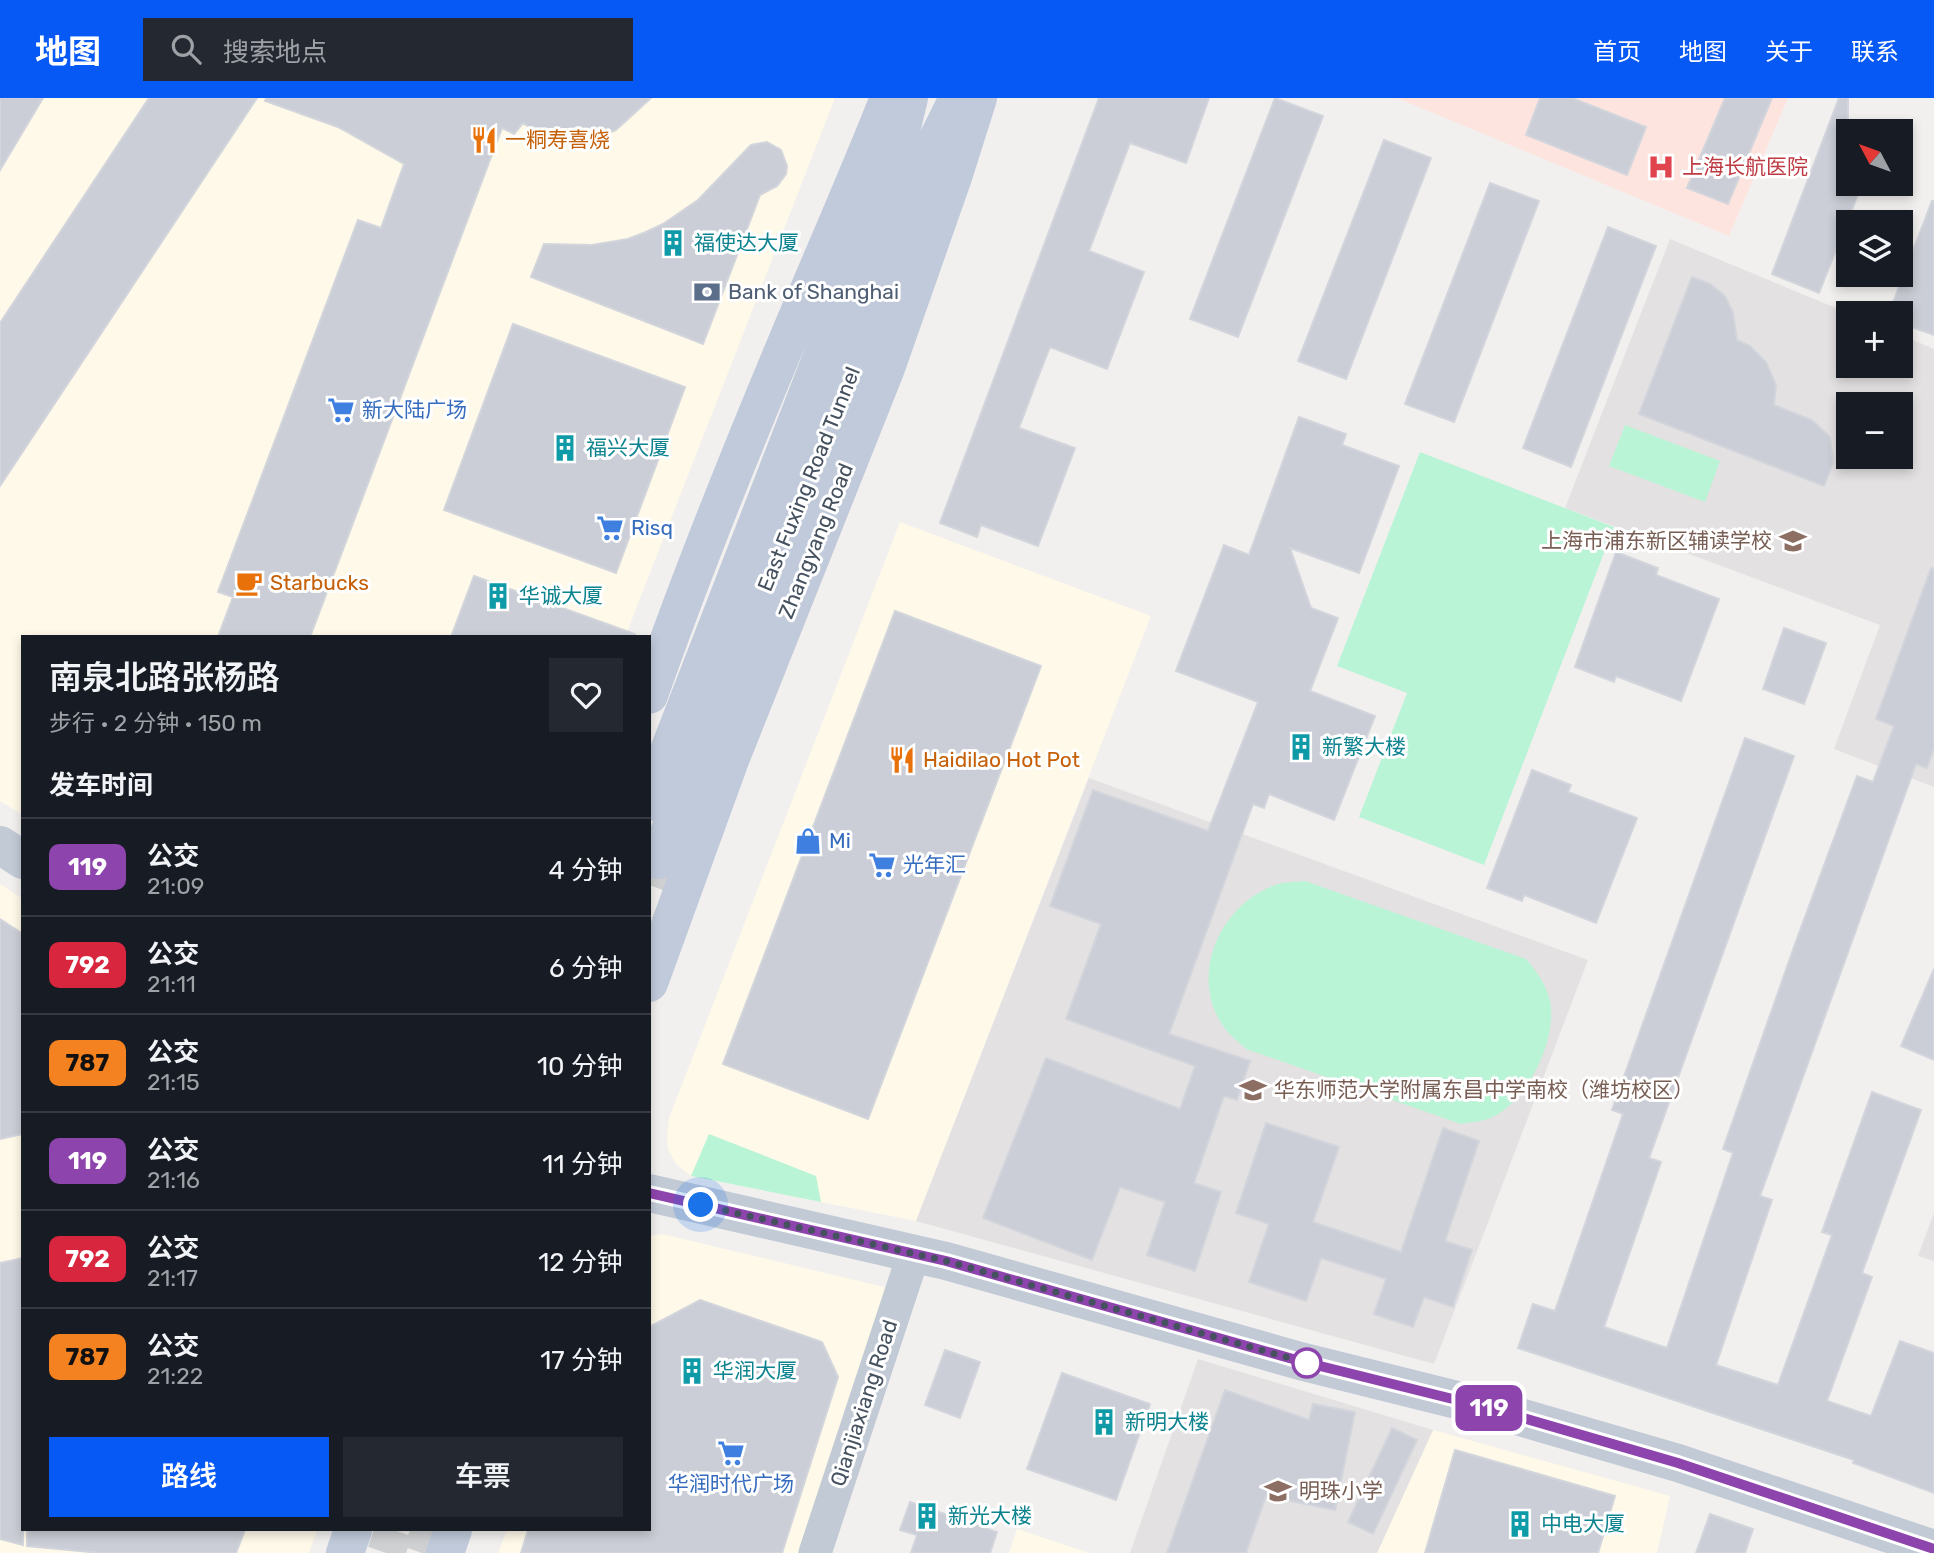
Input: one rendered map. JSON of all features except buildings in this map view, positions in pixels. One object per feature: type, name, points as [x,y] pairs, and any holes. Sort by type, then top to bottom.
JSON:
[{"type":"main road","points":[[651,689],[783,351],[889,98]]},
{"type":"main road","name":"East Fuxing Road Tunnel","points":[[651,797],[887,189],[909,98]]},
{"type":"main road","name":"East Fuxing Road Tunnel","points":[[658,860],[853,370],[922,171],[958,98]]},
{"type":"main road","name":"Zhangyang Road","points":[[651,977],[730,760],[886,368],[978,98]]},
{"type":"main road","points":[[345,1553],[353,1531]]},
{"type":"main road","points":[[445,1553],[453,1531]]},
{"type":"street","points":[[0,845],[21,859]]},
{"type":"street","points":[[651,1193],[914,1253],[1300,1361],[1489,1408],[1653,1455],[1934,1549]]},
{"type":"street","name":"Qianjiaxiang Road","points":[[815,1553],[914,1253]]},
{"type":"shaded area","points":[[0,98],[835,98],[626,635],[21,635],[21,814],[0,801]]},
{"type":"shaded area","name":"上海长航医院","points":[[1397,98],[1788,98],[1729,236]]},
{"type":"shaded area","name":"上海市浦东新区辅读学校","points":[[1670,239],[1836,308],[1836,378],[1913,378],[1913,340],[1934,349],[1934,787],[1834,749],[1880,625],[1565,508]]},
{"type":"shaded area","points":[[900,522],[1151,616],[916,1221],[691,1176],[676,1164],[668,1149],[667,1135],[669,1118]]},
{"type":"shaded area","name":"华东师范大学附属东昌中学南校（潍坊校区）","points":[[1089,778],[1588,960],[1434,1364],[916,1221]]},
{"type":"shaded area","points":[[0,884],[21,898],[21,1531],[317,1531],[309,1553],[0,1553]]},
{"type":"shaded area","points":[[1934,1213],[1934,1261],[1918,1256]]},
{"type":"shaded area","name":"华润时代广场","points":[[662,1234],[901,1291],[815,1553],[498,1553],[507,1531],[651,1531],[651,1236]]},
{"type":"shaded area","name":"明珠小学","points":[[1198,1359],[1433,1430],[1377,1553],[1130,1553]]},
{"type":"shaded area","points":[[1433,1430],[1670,1496],[1657,1553],[1377,1553]]},
{"type":"shaded area","points":[[1017,1529],[1089,1553],[1009,1553]]},
{"type":"green space","points":[[1625,425],[1720,461],[1705,502],[1609,466]]},
{"type":"green space","points":[[1420,452],[1614,527],[1484,865],[1359,817],[1407,693],[1337,666]]},
{"type":"green space","points":[[1305,881],[1526,959],[1546,989],[1550,1001],[1549,1034],[1544,1052],[1526,1086],[1502,1112],[1482,1121],[1461,1124],[1246,1049],[1228,1032],[1213,1006],[1209,984],[1210,963],[1216,942],[1226,923],[1240,906],[1258,893],[1278,884]]},
{"type":"green space","points":[[709,1134],[816,1176],[821,1202],[691,1176]]},
{"type":"tunnel","points":[[651,879],[658,860]]},
{"type":"tunnel","points":[[386,1553],[394,1531]]},
{"type":"tunnel","points":[[422,1553],[430,1531]]},
{"type":"bus line","name":"119","points":[[651,1193],[946,1261],[1300,1361],[1489,1408],[1678,1463],[1934,1549]]},
{"type":"place","name":"一粡寿喜烧","points":[[484,140]]},
{"type":"place","name":"上海长航医院","points":[[1661,167]]},
{"type":"place","name":"福使达大厦","points":[[673,243]]},
{"type":"place","name":"Bank of Shanghai","points":[[707,292]]},
{"type":"place","name":"新大陆广场","points":[[341,410]]},
{"type":"place","name":"福兴大厦","points":[[565,448]]},
{"type":"place","name":"Risq","points":[[610,528]]},
{"type":"place","name":"上海市浦东新区辅读学校","points":[[1793,541]]},
{"type":"place","name":"Starbucks","points":[[249,583]]},
{"type":"place","name":"华诚大厦","points":[[498,596]]},
{"type":"place","name":"新繁大楼","points":[[1301,747]]},
{"type":"place","name":"Haidilao Hot Pot","points":[[902,760]]},
{"type":"place","name":"Mi","points":[[808,841]]},
{"type":"place","name":"光年汇","points":[[882,865]]},
{"type":"place","name":"华东师范大学附属东昌中学南校（潍坊校区）","points":[[1253,1090]]},
{"type":"place","name":"华润大厦","points":[[692,1371]]},
{"type":"place","name":"新明大楼","points":[[1104,1422]]},
{"type":"place","name":"华润时代广场","points":[[731,1453]]},
{"type":"place","name":"明珠小学","points":[[1278,1491]]},
{"type":"place","name":"新光大楼","points":[[927,1516]]},
{"type":"place","name":"中电大厦","points":[[1520,1524]]},
{"type":"route","points":[[701,1205],[946,1261],[1307,1363]]}]
